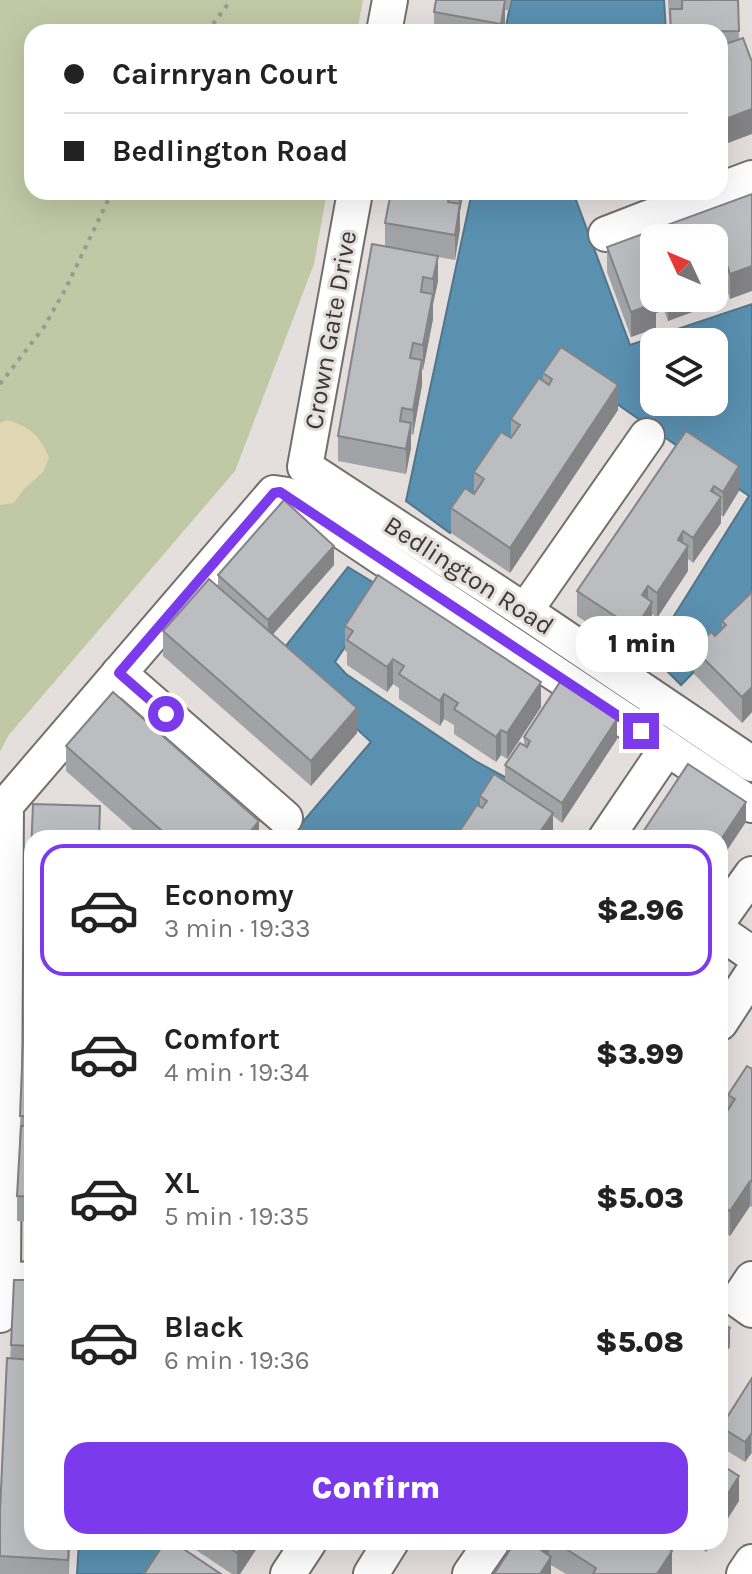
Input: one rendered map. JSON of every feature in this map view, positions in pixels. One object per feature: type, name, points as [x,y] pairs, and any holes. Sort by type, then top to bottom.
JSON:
[{"type":"street","points":[[386,24],[390,0]]},
{"type":"street","points":[[728,187],[752,178]]},
{"type":"street","name":"Crown Gate Drive","points":[[305,467],[354,200]]},
{"type":"street","points":[[606,234],[695,200]]},
{"type":"street","points":[[525,611],[647,436]]},
{"type":"street","name":"Bedlington Road","points":[[305,467],[752,764]]},
{"type":"street","name":"Bedlington Road","points":[[0,1315],[18,1280],[6,805],[274,493],[280,492],[752,805]]},
{"type":"street","points":[[119,673],[285,818]]},
{"type":"street","points":[[611,830],[667,748]]},
{"type":"street","points":[[728,908],[752,874]]},
{"type":"street","points":[[728,938],[752,954]]},
{"type":"street","points":[[728,1011],[752,974]]},
{"type":"street","points":[[288,1574],[304,1550]]},
{"type":"street","points":[[371,1574],[386,1550]]},
{"type":"street","points":[[470,1574],[486,1550]]},
{"type":"street","points":[[744,1574],[752,1562]]},
{"type":"path","points":[[213,24],[231,0]]},
{"type":"path","points":[[0,384],[44,327],[108,200]]},
{"type":"green space","points":[[0,0],[363,0],[358,24],[24,24],[24,200],[326,200],[314,264],[235,471],[8,736],[0,752]]},
{"type":"sand","points":[[7,420],[33,433],[49,458],[43,472],[14,503],[0,505],[0,423]]},
{"type":"water","points":[[511,0],[664,0],[666,24],[506,24]]},
{"type":"water","points":[[470,200],[576,200],[630,345],[640,342],[640,416],[728,416],[728,328],[681,328],[752,304],[752,613],[681,685],[650,654],[749,496],[561,365],[450,533],[406,501]]},
{"type":"water","points":[[348,567],[384,589],[335,662],[346,674],[477,762],[507,778],[473,830],[296,830],[371,742],[278,656]]},
{"type":"water","points":[[78,1550],[168,1550],[153,1574],[77,1574]]},
{"type":"building","points":[[436,0],[505,0],[501,24],[434,12]]},
{"type":"building","points":[[682,0],[738,0],[739,31],[728,31],[728,24],[671,24],[670,9],[682,9]]},
{"type":"building","points":[[743,38],[752,62],[752,109],[728,118],[728,43]]},
{"type":"building","points":[[752,194],[752,266],[730,274],[728,224],[670,224]]},
{"type":"building","points":[[389,200],[448,200],[460,204],[455,235],[385,223]]},
{"type":"building","points":[[640,235],[640,309],[631,312],[607,247]]},
{"type":"building","points":[[372,244],[438,256],[433,279],[423,277],[421,292],[433,294],[423,345],[413,343],[410,358],[422,360],[413,410],[402,408],[400,421],[411,423],[406,449],[338,436]]},
{"type":"building","points":[[561,347],[618,385],[510,548],[451,508],[465,488],[474,494],[484,479],[474,472],[501,432],[511,438],[520,425],[511,419],[539,378],[549,385],[552,379],[543,373]]},
{"type":"building","points":[[686,431],[739,466],[723,492],[714,486],[711,491],[721,497],[693,538],[683,531],[678,540],[688,546],[657,593],[648,586],[642,595],[652,602],[635,629],[577,591]]},
{"type":"building","points":[[284,500],[334,546],[268,620],[218,575]]},
{"type":"building","points":[[378,575],[541,682],[507,733],[501,730],[496,737],[454,709],[458,703],[444,694],[440,701],[399,674],[404,666],[393,659],[387,667],[347,640],[353,631],[345,626]]},
{"type":"building","points":[[209,579],[357,708],[311,761],[163,631]]},
{"type":"building","points":[[752,592],[752,687],[742,697],[694,649],[711,632],[715,636],[726,625],[722,621]]},
{"type":"building","points":[[560,682],[617,719],[562,803],[505,765],[520,743],[527,747],[530,741],[524,737]]},
{"type":"building","points":[[113,692],[259,821],[252,830],[161,830],[66,746]]},
{"type":"building","points":[[688,764],[746,802],[727,830],[644,830]]},
{"type":"building","points":[[494,774],[553,813],[541,830],[460,830],[477,805],[482,808],[487,801],[480,796]]},
{"type":"building","points":[[33,804],[100,806],[99,830],[32,830]]},
{"type":"building","points":[[24,1018],[24,1116],[20,1116]]},
{"type":"building","points":[[747,1066],[752,1069],[752,1182],[730,1211],[728,1110],[735,1099],[728,1095]]},
{"type":"building","points":[[21,1126],[24,1126],[24,1196],[17,1196]]},
{"type":"building","points":[[14,1280],[24,1280],[24,1346],[11,1345]]},
{"type":"building","points":[[7,1358],[24,1359],[24,1550],[69,1550],[68,1560],[0,1556]]},
{"type":"building","points":[[752,1378],[752,1433],[745,1442],[728,1431],[728,1416]]},
{"type":"building","points":[[728,1469],[739,1476],[728,1493]]},
{"type":"building","points":[[160,1550],[185,1550],[221,1574],[144,1574]]},
{"type":"building","points":[[510,1550],[541,1550],[551,1557],[540,1574],[494,1574]]},
{"type":"building","points":[[568,1550],[672,1551],[657,1574],[593,1574],[596,1568]]},
{"type":"route","points":[[166,714],[119,673],[274,493],[280,492],[641,731]]}]
